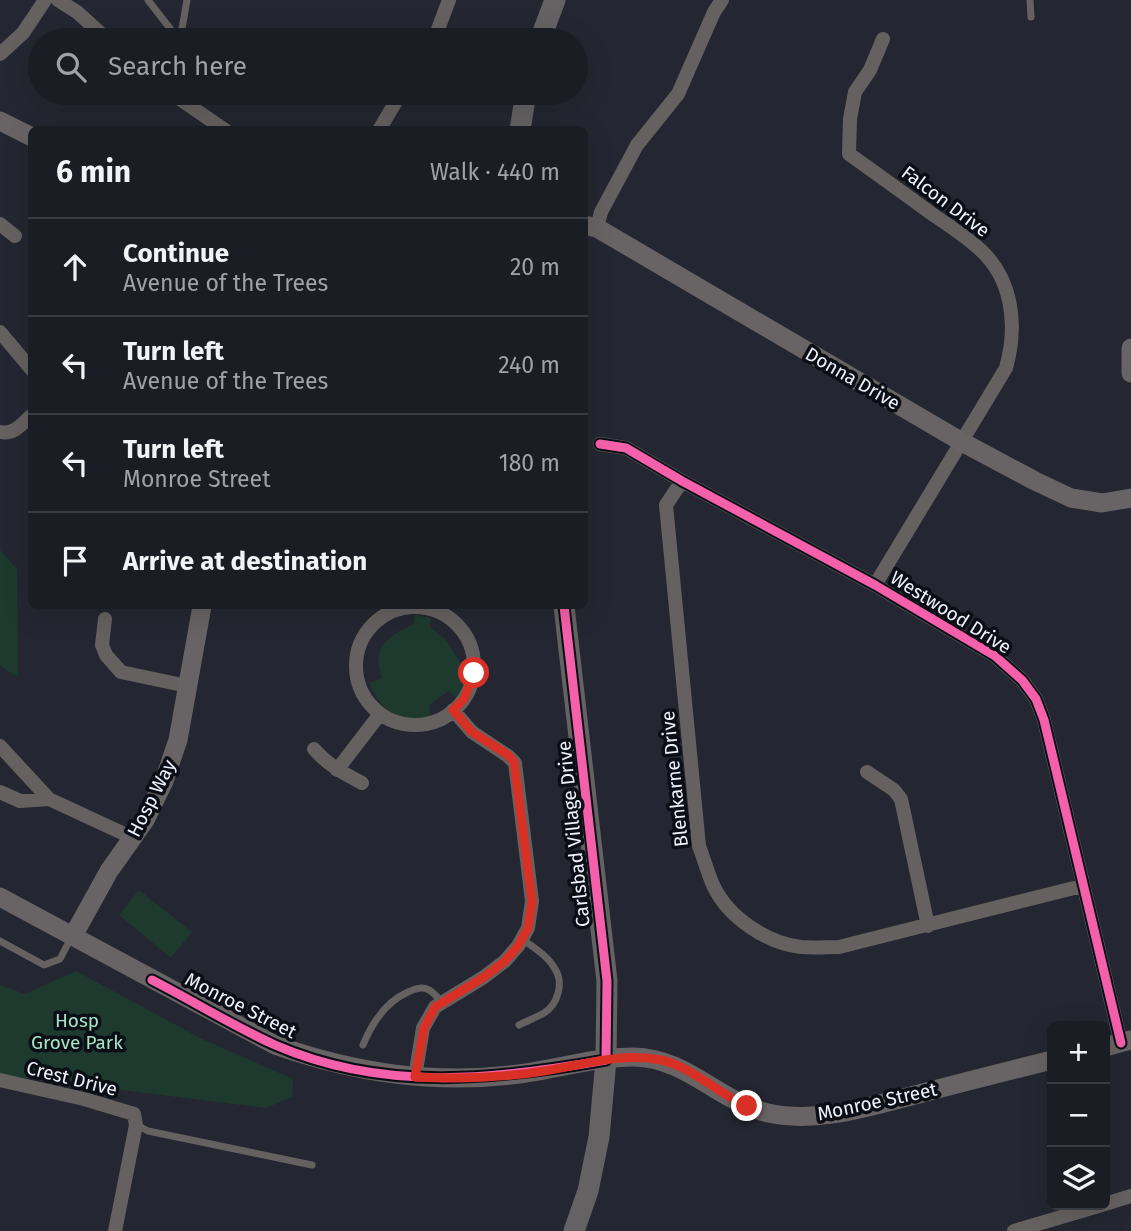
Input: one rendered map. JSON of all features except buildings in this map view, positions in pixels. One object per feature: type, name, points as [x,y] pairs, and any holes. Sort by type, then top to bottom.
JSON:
[{"type":"main road","points":[[544,28],[555,0]]},
{"type":"main road","points":[[521,126],[524,105]]},
{"type":"main road","points":[[0,121],[28,135]]},
{"type":"main road","name":"Donna Drive","points":[[591,227],[962,442],[1071,498],[1102,502],[1131,498]]},
{"type":"main road","points":[[1131,348],[1131,373]]},
{"type":"main road","name":"Hosp Way","points":[[73,936],[109,871],[145,820],[164,781],[178,740],[201,609]]},
{"type":"main road","name":"Carlsbad Village Drive","points":[[564,609],[607,981],[606,1060],[599,1137],[588,1191],[574,1231]]},
{"type":"main road","name":"Monroe Street","points":[[0,897],[275,1045],[321,1061],[382,1074],[454,1079],[491,1077],[632,1057],[670,1062],[729,1098],[747,1106],[793,1117],[842,1112],[1047,1061]]},
{"type":"street","points":[[0,54],[23,33],[46,0]]},
{"type":"street","points":[[58,0],[95,28]]},
{"type":"street","points":[[438,28],[449,0]]},
{"type":"street","points":[[591,227],[637,145],[678,94],[714,12],[722,0]]},
{"type":"street","name":"Falcon Drive","points":[[875,585],[1006,369],[1014,322],[1003,282],[978,247],[849,154],[850,119],[855,92],[870,70],[883,38]]},
{"type":"street","points":[[189,105],[219,126]]},
{"type":"street","points":[[381,126],[394,105]]},
{"type":"street","points":[[0,224],[15,236]]},
{"type":"street","points":[[0,332],[28,365]]},
{"type":"street","points":[[0,432],[5,434],[15,430],[28,419]]},
{"type":"street","name":"Westwood Drive","points":[[600,444],[626,448],[875,585],[995,656],[1022,680],[1036,699],[1044,720],[1119,1043]]},
{"type":"street","name":"Blenkarne Drive","points":[[682,481],[666,505],[699,846],[714,887],[736,916],[758,933],[799,947],[839,947],[1082,886]]},
{"type":"street","points":[[403,609],[382,617],[366,634],[357,654],[356,676],[364,696],[380,714],[402,724],[416,726],[442,719],[464,699],[470,687],[474,659],[466,636],[445,610]]},
{"type":"street","points":[[105,619],[102,645],[106,655],[121,672],[187,686]]},
{"type":"street","points":[[415,1077],[424,1028],[435,1007],[505,961],[528,928],[532,901],[514,762],[508,755],[472,732],[453,710]]},
{"type":"street","points":[[337,770],[380,714]]},
{"type":"street","points":[[0,746],[49,799],[133,838]]},
{"type":"street","points":[[314,749],[337,770],[362,783]]},
{"type":"street","points":[[867,772],[894,790],[901,799],[928,926]]},
{"type":"street","points":[[0,792],[20,801],[49,799]]},
{"type":"street","name":"Crest Drive","points":[[0,1080],[84,1099],[135,1119]]},
{"type":"street","points":[[115,1231],[135,1119]]},
{"type":"street","points":[[1110,1202],[1131,1196]]},
{"type":"street","points":[[1016,1231],[1084,1210]]},
{"type":"lane","points":[[148,0],[170,28]]},
{"type":"lane","points":[[182,28],[187,0]]},
{"type":"lane","points":[[1030,0],[1031,17]]},
{"type":"lane","points":[[196,110],[197,105]]},
{"type":"lane","points":[[0,941],[44,965],[60,959],[73,936]]},
{"type":"lane","points":[[519,1025],[546,1012],[557,1000],[559,990],[556,969],[522,939]]},
{"type":"lane","points":[[363,1045],[382,1011],[398,997],[419,988],[428,989],[441,1001]]},
{"type":"lane","points":[[135,1119],[148,1130],[312,1165]]},
{"type":"green space","points":[[0,550],[17,569],[18,677],[0,666]]},
{"type":"green space","points":[[415,615],[431,618],[430,627],[445,639],[460,662],[467,660],[468,665],[466,681],[457,699],[449,691],[429,705],[431,717],[410,718],[393,713],[380,701],[369,683],[382,678],[379,659],[384,644],[396,633],[414,624]]},
{"type":"green space","points":[[139,890],[192,932],[171,958],[119,915]]},
{"type":"green space","name":"Hosp Grove Park","points":[[76,971],[202,1039],[293,1079],[292,1097],[266,1108],[0,1075],[0,985],[25,994]]},
{"type":"cycle path","points":[[600,444],[626,448],[875,585],[995,656],[1022,680],[1036,699],[1044,720],[1121,1043]]},
{"type":"cycle path","points":[[152,980],[275,1045],[316,1060],[357,1070],[439,1078],[522,1073],[606,1060],[607,981],[564,609]]},
{"type":"route","points":[[474,673],[464,699],[453,710],[472,732],[508,755],[514,762],[532,901],[528,928],[505,961],[484,977],[441,1001],[430,1014],[420,1042],[415,1077],[491,1077],[606,1060],[648,1058],[679,1066],[729,1098],[747,1106]]}]
